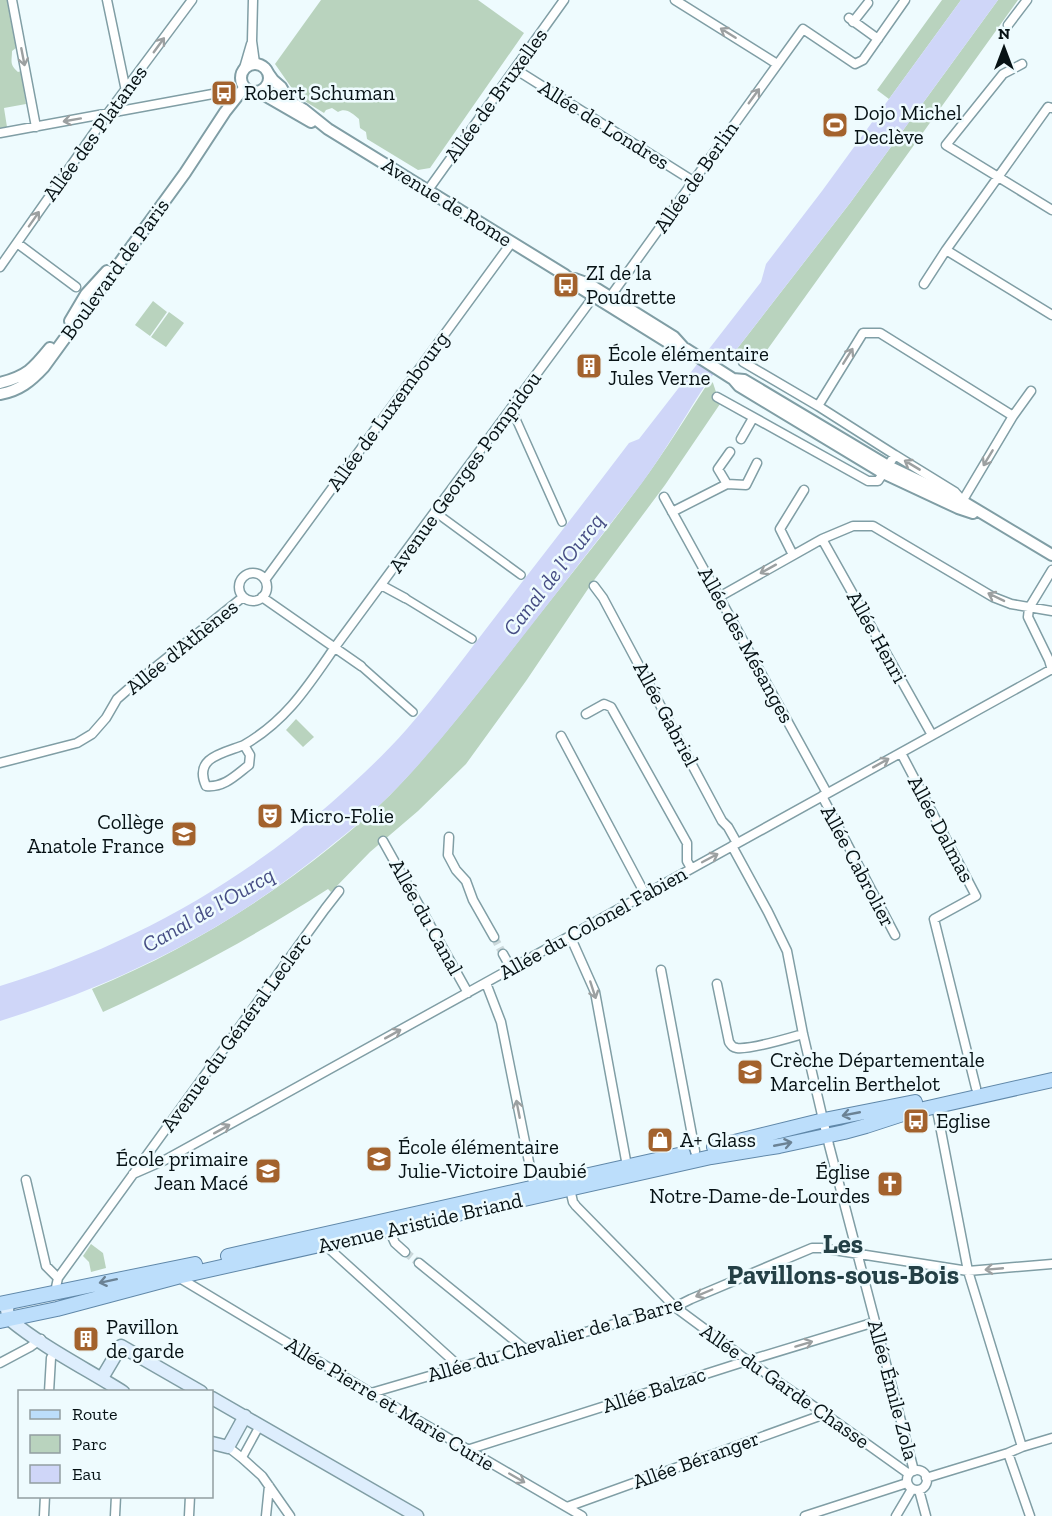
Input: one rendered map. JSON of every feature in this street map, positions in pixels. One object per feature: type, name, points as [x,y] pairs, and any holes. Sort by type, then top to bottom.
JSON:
[{"type":"main road","name":"Avenue Aristide Briand","points":[[8,1303],[57,1285],[196,1263],[780,1132],[824,1120],[1052,1071]]},
{"type":"main road","name":"Avenue Aristide Briand","points":[[9,1319],[198,1272],[728,1153],[779,1146],[867,1126],[936,1106],[1052,1080]]},
{"type":"main road","points":[[51,1310],[57,1285]]},
{"type":"main road","points":[[8,1303],[9,1319],[41,1339],[92,1366],[113,1361]]},
{"type":"main road","points":[[41,1339],[55,1351],[120,1390]]},
{"type":"main road","points":[[102,1378],[122,1346],[198,1390]]},
{"type":"main road","points":[[213,1399],[417,1516]]},
{"type":"main road","points":[[213,1443],[228,1448],[245,1416]]},
{"type":"street","points":[[12,0],[36,127]]},
{"type":"street","points":[[107,0],[126,90]]},
{"type":"street","name":"Allée des Platanes","points":[[0,267],[192,0]]},
{"type":"street","points":[[249,66],[253,0]]},
{"type":"street","name":"Allée de Bruxelles","points":[[428,190],[564,0]]},
{"type":"street","points":[[675,0],[777,64]]},
{"type":"street","points":[[868,3],[851,20],[878,39],[906,0]]},
{"type":"street","points":[[1008,25],[1027,0]]},
{"type":"street","name":"Allée de Berlin","points":[[610,297],[803,28],[855,64],[863,60],[878,39]]},
{"type":"street","points":[[1022,64],[1003,74],[946,145],[1052,210]]},
{"type":"street","points":[[249,66],[263,66],[268,73],[269,82],[259,92],[251,92],[244,88],[240,80],[242,71],[249,66]]},
{"type":"street","name":"Allée de Londres","points":[[515,69],[693,181]]},
{"type":"street","name":"Avenue de Rome","points":[[268,73],[281,87],[289,101],[328,129],[565,275],[579,287],[669,344],[688,351]]},
{"type":"street","name":"Boulevard de Paris","points":[[0,383],[27,373],[35,367],[64,329],[86,294],[108,269],[143,218],[244,88]]},
{"type":"street","name":"Avenue de Rome","points":[[259,92],[305,119],[328,129]]},
{"type":"street","points":[[0,133],[218,93]]},
{"type":"street","points":[[924,284],[1048,107],[1052,108]]},
{"type":"street","name":"Boulevard de Paris","points":[[0,394],[19,388],[44,368],[215,127]]},
{"type":"street","points":[[184,173],[182,171],[194,154]]},
{"type":"street","name":"Allée de Luxembourg","points":[[265,580],[512,242]]},
{"type":"street","points":[[17,243],[76,287]]},
{"type":"street","points":[[946,250],[1052,315]]},
{"type":"street","name":"Avenue de Rome","points":[[565,275],[589,284],[674,337],[688,351]]},
{"type":"street","points":[[579,287],[587,288],[605,300],[610,297]]},
{"type":"street","name":"Avenue Georges Pompidou","points":[[244,745],[250,755],[249,765],[222,785],[206,786],[202,778],[204,766],[210,759],[259,736],[280,720],[306,689],[594,296]]},
{"type":"street","points":[[818,406],[863,333],[880,333],[1013,416]]},
{"type":"street","points":[[688,351],[733,378],[744,380],[885,470],[993,519],[1052,555]]},
{"type":"street","points":[[743,362],[955,492],[960,504]]},
{"type":"street","points":[[960,504],[1013,416],[1031,391]]},
{"type":"street","points":[[717,397],[868,481],[878,481],[895,455]]},
{"type":"street","points":[[511,408],[562,522]]},
{"type":"street","points":[[741,439],[753,417]]},
{"type":"street","points":[[728,484],[718,469],[730,452]]},
{"type":"street","points":[[672,512],[728,484],[746,485],[758,463]]},
{"type":"street","points":[[793,555],[780,529],[804,490]]},
{"type":"street","name":"Allée des Mésanges","points":[[664,497],[824,795]]},
{"type":"street","points":[[435,512],[521,575]]},
{"type":"street","points":[[719,597],[822,539],[853,526],[873,526],[993,597],[1011,604],[1052,611]]},
{"type":"street","name":"Allée Henri","points":[[822,539],[932,735]]},
{"type":"street","points":[[1052,570],[1029,608],[1028,617],[1052,669]]},
{"type":"street","points":[[253,573],[262,576],[265,580],[267,589],[262,597],[255,600],[243,597],[239,584],[244,576],[253,573]]},
{"type":"street","points":[[381,585],[472,639]]},
{"type":"street","name":"Allée Gabriel","points":[[594,586],[608,607],[722,821],[728,827],[734,845],[787,951],[803,1034]]},
{"type":"street","name":"Allée d'Athènes","points":[[0,763],[77,743],[92,734],[117,699],[133,684],[243,597]]},
{"type":"street","points":[[262,597],[361,666],[413,712]]},
{"type":"street","name":"Allée du Colonel Fabien","points":[[133,1174],[165,1160],[1052,669]]},
{"type":"street","points":[[586,714],[604,704],[611,706],[687,843],[687,861],[691,868]]},
{"type":"street","points":[[561,736],[645,894]]},
{"type":"street","name":"Allée Dalmas","points":[[901,753],[975,896],[934,919],[976,1088]]},
{"type":"street","name":"Allée Cabrolier","points":[[824,795],[895,935]]},
{"type":"street","points":[[449,837],[448,855],[456,870],[466,881],[473,900],[494,938]]},
{"type":"street","name":"Allée du Canal","points":[[383,841],[468,993]]},
{"type":"street","name":"Avenue du Général Leclerc","points":[[57,1285],[133,1174],[339,891]]},
{"type":"street","points":[[570,936],[595,992],[627,1166]]},
{"type":"street","points":[[503,954],[511,968]]},
{"type":"street","points":[[661,970],[695,1151]]},
{"type":"street","points":[[486,983],[501,1022],[534,1187]]},
{"type":"street","points":[[717,984],[729,1042],[732,1046],[748,1048],[803,1034]]},
{"type":"street","name":"Allée Émile Zola","points":[[803,1034],[912,1481],[926,1516]]},
{"type":"street","points":[[936,1106],[968,1271],[1022,1447]]},
{"type":"street","points":[[26,1180],[46,1266],[57,1285]]},
{"type":"street","name":"Allée du Garde Chasse","points":[[570,1189],[576,1206],[675,1307],[825,1414],[912,1481],[923,1473],[926,1478]]},
{"type":"street","points":[[388,1230],[395,1243],[405,1252]]},
{"type":"street","points":[[324,1244],[460,1367]]},
{"type":"street","name":"Allée du Chevalier de la Barre","points":[[371,1393],[675,1307],[812,1248],[968,1271],[1052,1264]]},
{"type":"street","points":[[419,1263],[525,1349]]},
{"type":"street","points":[[198,1272],[199,1290]]},
{"type":"street","name":"Allée Pierre et Marie Curie","points":[[177,1277],[582,1516]]},
{"type":"street","name":"Allée Balzac","points":[[467,1450],[875,1323]]},
{"type":"street","points":[[0,1363],[41,1339]]},
{"type":"street","points":[[50,1390],[51,1358],[55,1351]]},
{"type":"street","name":"Allée Béranger","points":[[567,1507],[825,1414]]},
{"type":"street","points":[[242,1458],[260,1425]]},
{"type":"street","points":[[805,1516],[912,1481],[924,1486],[926,1478],[1052,1438]]},
{"type":"street","points":[[228,1448],[262,1476],[290,1516]]},
{"type":"street","points":[[1008,1453],[1030,1516]]},
{"type":"street","points":[[896,1516],[912,1481]]},
{"type":"street","points":[[267,1516],[269,1486]]},
{"type":"street","points":[[44,1516],[45,1498]]},
{"type":"street","points":[[115,1516],[116,1498]]},
{"type":"street","points":[[189,1516],[190,1498]]},
{"type":"green space","points":[[0,0],[7,0],[16,48],[12,51],[12,62],[18,72],[21,71],[26,104],[4,108],[7,127],[0,128]]},
{"type":"green space","points":[[321,0],[478,0],[524,33],[430,168],[418,170],[367,139],[366,132],[360,128],[359,119],[352,113],[344,110],[338,112],[332,108],[324,113],[298,97],[275,64]]},
{"type":"green space","points":[[942,0],[961,0],[889,99],[877,90]]},
{"type":"green space","points":[[998,0],[1018,0],[757,364],[725,360],[733,354],[850,203]]},
{"type":"green space","points":[[153,301],[167,312],[150,336],[135,325]]},
{"type":"green space","points":[[169,312],[184,323],[166,347],[151,337]]},
{"type":"green space","points":[[710,380],[720,404],[466,764],[418,811],[370,852],[331,892],[328,889],[217,955],[103,1012],[92,989],[156,960],[247,908],[332,846],[390,795],[463,712],[613,521],[658,460]]},
{"type":"green space","points":[[296,719],[314,737],[303,747],[286,730]]},
{"type":"green space","points":[[91,1244],[103,1253],[106,1268],[91,1272],[89,1262],[83,1256]]},
{"type":"water","name":"Canal de l'Ourcq","points":[[961,0],[998,0],[850,203],[733,354],[710,379],[638,489],[472,701],[404,781],[374,810],[327,849],[251,905],[212,929],[131,971],[45,1006],[0,1021],[0,986],[46,971],[134,934],[216,888],[294,834],[350,786],[397,740],[442,687],[629,443],[639,439],[761,282],[766,264]]},
{"type":"tunnel","points":[[494,937],[503,954]]},
{"type":"tunnel","points":[[405,1252],[419,1263]]},
{"type":"place","name":"Robert Schuman","points":[[224,93]]},
{"type":"place","name":"Dojo Michel Declève","points":[[835,125]]},
{"type":"place","name":"ZI de la Poudrette","points":[[566,285]]},
{"type":"place","name":"École élémentaire Jules Verne","points":[[589,366]]},
{"type":"place","name":"Micro-Folie","points":[[270,816]]},
{"type":"place","name":"Collège Anatole France","points":[[184,834]]},
{"type":"place","name":"Crèche Départementale Marcelin Berthelot","points":[[750,1072]]},
{"type":"place","name":"Eglise","points":[[916,1121]]},
{"type":"place","name":"A+ Glass","points":[[660,1140]]},
{"type":"place","name":"École élémentaire Julie-Victoire Daubié","points":[[379,1159]]},
{"type":"place","name":"École primaire Jean Macé","points":[[268,1171]]},
{"type":"place","name":"Église Notre-Dame-de-Lourdes","points":[[890,1184]]},
{"type":"place","name":"Pavillon de garde","points":[[86,1339]]},
{"type":"district","name":"Les Pavillons-sous-Bois","points":[[843,1260]]}]
